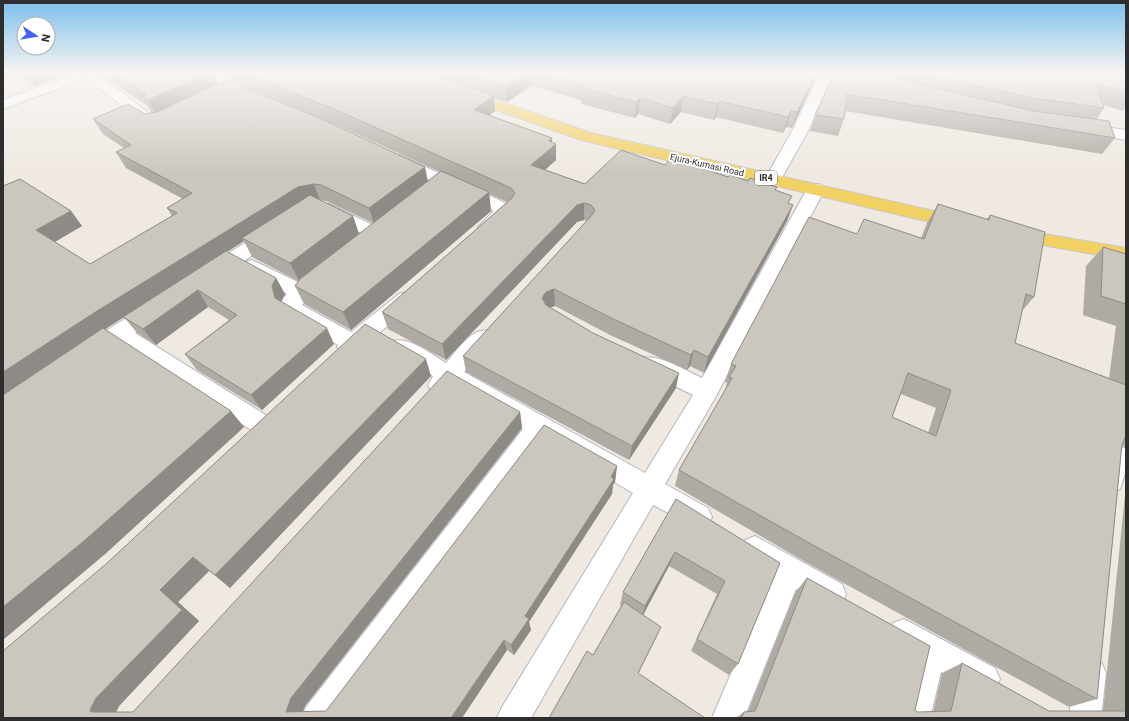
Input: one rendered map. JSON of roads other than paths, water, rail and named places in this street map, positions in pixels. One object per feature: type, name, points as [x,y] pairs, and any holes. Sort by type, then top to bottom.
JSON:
[{"type":"main road","name":"Ejura-Kumasi Road","points":[[500,107],[586,137],[977,227]]},
{"type":"main road","points":[[1000,232],[1126,254]]},
{"type":"street","points":[[132,107],[154,123],[167,119]]},
{"type":"street","points":[[772,179],[800,131],[811,107]]},
{"type":"street","points":[[1071,127],[1126,135]]},
{"type":"street","points":[[389,155],[506,210],[470,241]]},
{"type":"street","points":[[425,194],[444,180]]},
{"type":"street","points":[[513,718],[708,391],[816,189]]},
{"type":"street","points":[[311,208],[320,206],[375,233]]},
{"type":"street","points":[[196,283],[286,224]]},
{"type":"street","points":[[235,258],[300,292]]},
{"type":"street","points":[[337,262],[300,292],[292,301],[291,308],[449,375],[650,487],[850,604]]},
{"type":"street","points":[[330,364],[423,283]]},
{"type":"street","points":[[74,363],[118,332],[170,300]]},
{"type":"street","points":[[422,404],[501,318]]},
{"type":"street","points":[[118,332],[272,418],[247,442]]},
{"type":"street","points":[[629,355],[708,391]]},
{"type":"street","points":[[316,718],[540,426]]},
{"type":"street","points":[[1108,508],[1113,461],[1115,458],[1126,459]]},
{"type":"street","points":[[728,718],[790,570]]},
{"type":"street","points":[[884,623],[1007,691]]},
{"type":"street","points":[[1085,718],[1092,648]]},
{"type":"street","points":[[914,718],[931,649]]}]
